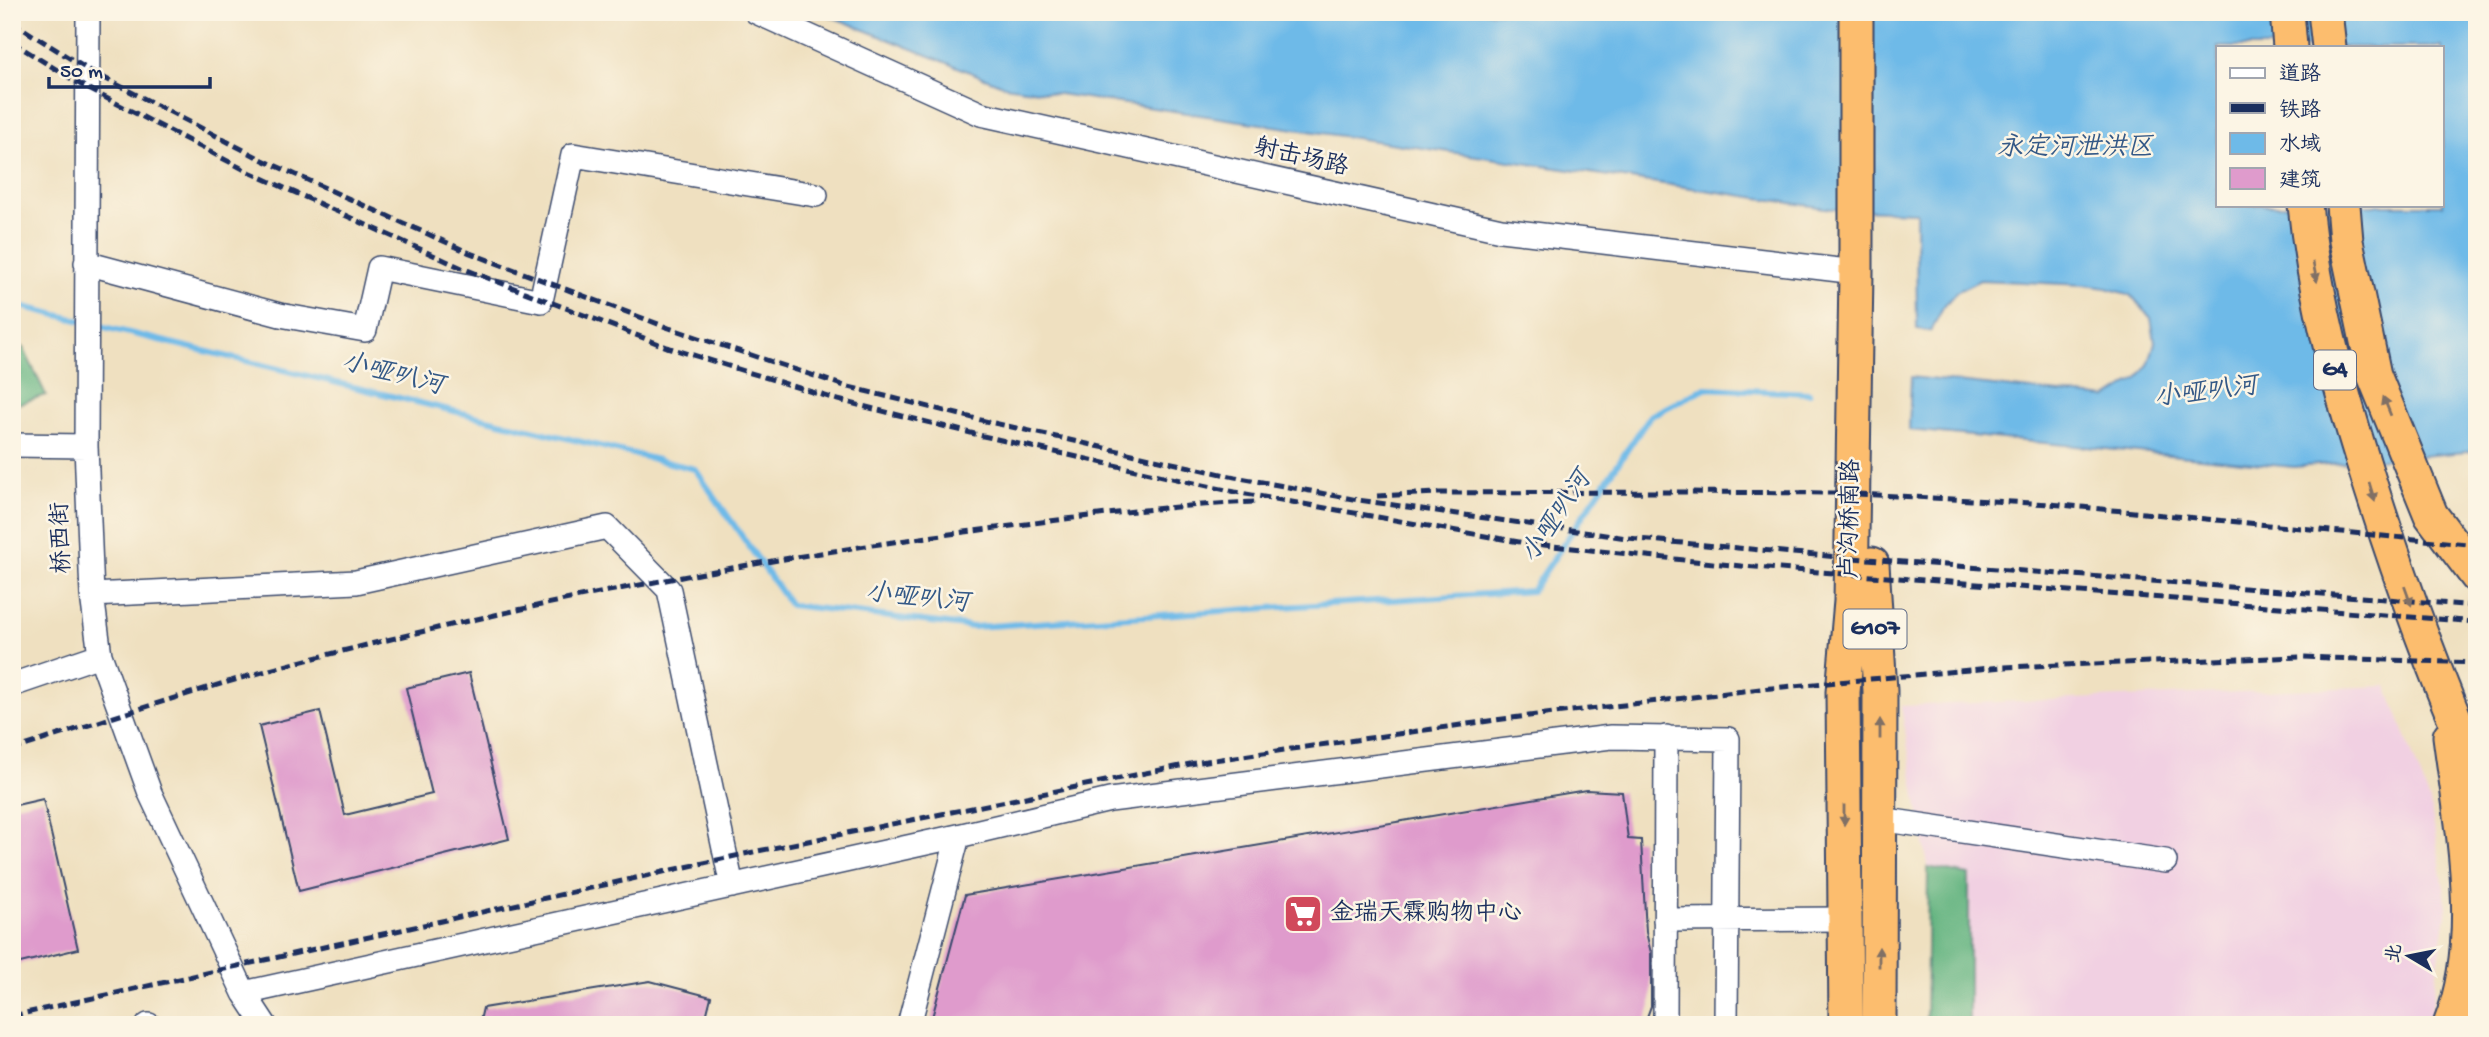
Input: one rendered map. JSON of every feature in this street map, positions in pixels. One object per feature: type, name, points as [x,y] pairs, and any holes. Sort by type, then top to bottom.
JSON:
[{"type":"highway","name":"卢沟桥南路","points":[[1856,12],[1873,600],[1880,691],[1879,1025]]},
{"type":"highway","name":"卢沟桥南路","points":[[1846,1025],[1843,692],[1851,601],[1856,272],[1862,232],[1869,12]]},
{"type":"highway","points":[[2287,12],[2290,46]]},
{"type":"highway","points":[[2325,12],[2329,46]]},
{"type":"highway","name":"G4","points":[[2305,206],[2309,247],[2337,380],[2384,531],[2445,699],[2477,772]]},
{"type":"highway","name":"G4","points":[[2343,206],[2346,242],[2374,374],[2431,514],[2477,576]]},
{"type":"highway","points":[[2445,699],[2467,871],[2467,934],[2460,998],[2450,1025]]},
{"type":"street","name":"桥西街","points":[[88,12],[86,446],[92,595],[100,655],[150,793],[244,993],[265,1025]]},
{"type":"street","name":"射击场路","points":[[756,12],[981,114],[1501,230],[1856,272]]},
{"type":"street","points":[[86,263],[280,315],[365,330],[379,268],[541,301],[573,155],[816,195]]},
{"type":"street","points":[[12,445],[86,446]]},
{"type":"street","points":[[92,595],[356,582],[607,527],[669,590],[732,886]]},
{"type":"street","points":[[12,685],[100,655]]},
{"type":"street","points":[[244,993],[1110,800],[1611,737],[1728,738],[1726,1025]]},
{"type":"street","points":[[1665,737],[1665,1025]]},
{"type":"street","points":[[1880,819],[2165,862]]},
{"type":"street","points":[[909,1025],[958,836]]},
{"type":"street","points":[[1665,920],[1845,919]]},
{"type":"shaded area","points":[[2387,686],[2430,802],[2447,907],[2427,1025],[1969,1025],[1969,875],[1928,867],[1901,706]]},
{"type":"green space","points":[[12,343],[23,347],[46,395],[12,406]]},
{"type":"green space","points":[[1928,867],[1969,875],[1969,1025],[1926,1025]]},
{"type":"water","name":"永定河泄洪区","points":[[820,12],[2477,12],[2477,451],[2294,467],[1909,430],[1911,377],[2107,398],[2138,378],[2149,363],[2155,342],[2151,318],[2131,295],[2106,288],[1980,280],[1956,292],[1943,307],[1931,331],[1917,329],[1916,212],[1832,209],[1005,86]]},
{"type":"building","points":[[469,673],[509,839],[299,891],[259,726],[320,711],[345,815],[432,794],[406,688]]},
{"type":"building","name":"金瑞天霖购物中心","points":[[1586,790],[1622,792],[1628,839],[1641,840],[1646,932],[1651,953],[1651,1006],[1644,1025],[930,1025],[965,895]]},
{"type":"building","points":[[43,799],[78,949],[12,965],[12,806]]},
{"type":"building","points":[[650,981],[711,997],[704,1025],[479,1025],[483,1008]]},
{"type":"waterway","name":"小哑叭河","points":[[12,304],[82,321]]},
{"type":"waterway","name":"小哑叭河","points":[[92,324],[695,469],[790,605],[973,627],[1532,591],[1650,416],[1705,388],[1809,393]]},
{"type":"railway","points":[[12,22],[87,69],[263,160],[470,253],[669,328],[845,386],[985,421],[1235,477],[1358,500],[1627,538],[2477,606]]},
{"type":"railway","points":[[12,42],[83,86],[247,171],[462,268],[667,347],[838,400],[983,436],[1235,492],[1525,543],[1741,566],[2477,622]]},
{"type":"railway","points":[[1377,496],[1437,493],[1837,493],[2050,504],[2477,545]]},
{"type":"railway","points":[[12,750],[273,669],[390,639],[629,587],[789,558],[950,534],[1140,510],[1255,502]]},
{"type":"railway","points":[[12,1016],[758,851],[1200,762],[1503,719],[1761,689],[2002,667],[2301,657],[2477,663]]},
{"type":"place","name":"金瑞天霖购物中心","points":[[1303,914]]}]
